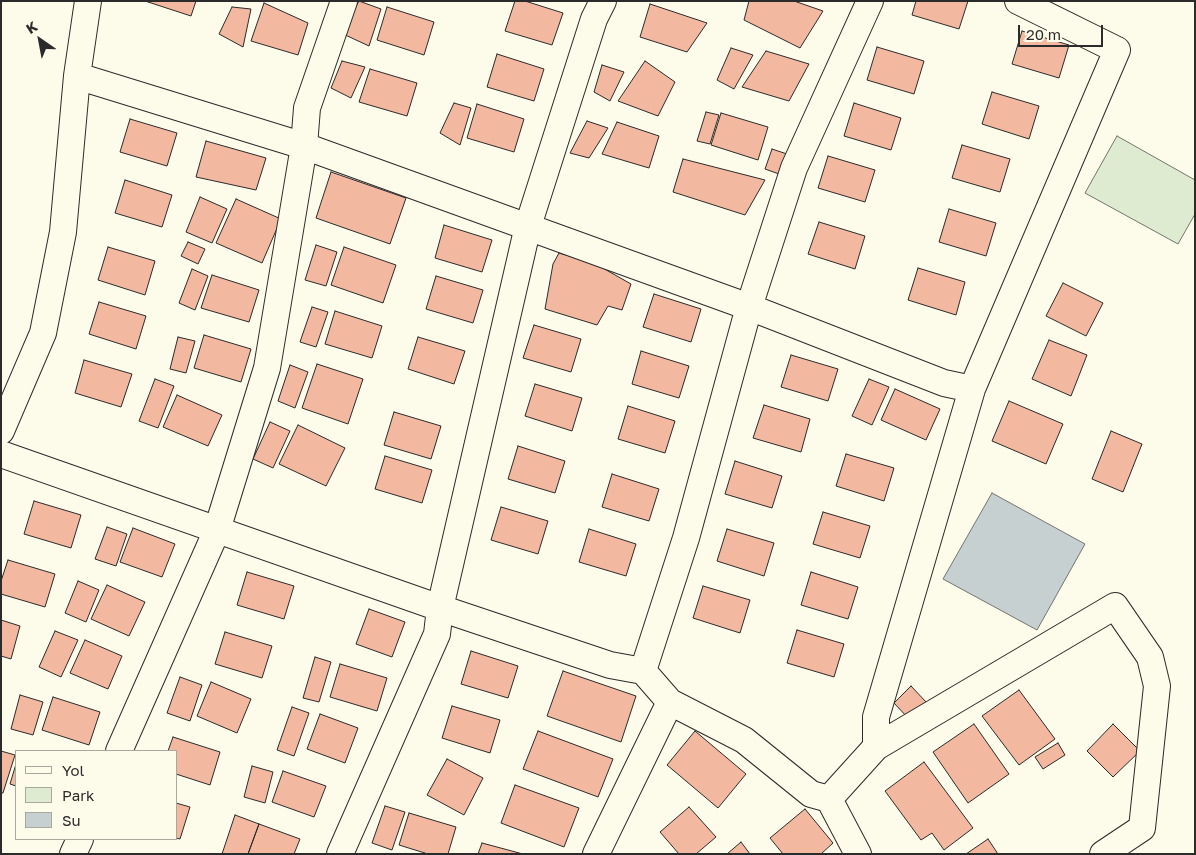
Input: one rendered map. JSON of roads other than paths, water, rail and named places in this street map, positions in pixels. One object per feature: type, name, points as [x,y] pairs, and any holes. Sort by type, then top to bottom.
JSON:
[{"type":"street","points":[[1,431],[43,333],[64,232],[77,76],[88,1]]},
{"type":"street","points":[[119,750],[217,530],[267,368],[304,146],[307,108],[344,1]]},
{"type":"street","points":[[340,854],[437,634],[440,608],[528,226],[594,19],[603,1]]},
{"type":"street","points":[[643,671],[686,538],[749,307],[794,168],[870,1]]},
{"type":"street","points":[[876,747],[876,718],[972,389],[1117,50],[1018,1]]},
{"type":"street","points":[[77,76],[304,146],[749,307],[944,383],[972,389]]},
{"type":"street","points":[[1,454],[610,666],[643,671],[670,702],[744,740],[811,794],[829,799],[858,854]]},
{"type":"street","points":[[829,799],[876,747],[1115,606],[1150,657],[1157,686],[1142,828],[1104,854]]},
{"type":"street","points":[[596,854],[670,702]]},
{"type":"street","points":[[73,854],[80,840]]},
{"type":"water","points":[[992,493],[1085,544],[1037,630],[943,579]]}]
